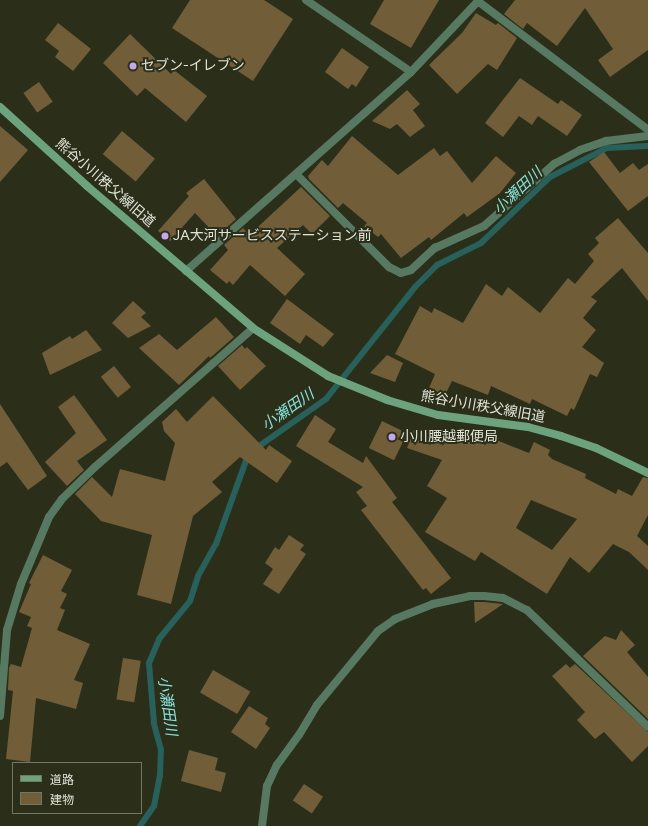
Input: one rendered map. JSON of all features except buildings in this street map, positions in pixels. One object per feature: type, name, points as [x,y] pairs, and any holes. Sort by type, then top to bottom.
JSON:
[{"type":"street","points":[[306,0],[411,72]]},
{"type":"street","points":[[186,271],[411,72],[479,1],[648,130]]},
{"type":"street","name":"熊谷小川秩父線旧道","points":[[0,106],[186,271],[253,328],[328,376],[387,400],[438,415],[535,428],[596,448],[648,473]]},
{"type":"street","points":[[296,174],[389,267],[401,273],[411,270],[435,248],[484,226],[554,164],[580,150],[606,141],[648,136]]},
{"type":"street","points":[[0,716],[7,630],[21,584],[49,517],[62,499],[95,467],[253,328]]},
{"type":"street","points":[[262,826],[267,786],[276,765],[299,735],[317,705],[378,631],[395,619],[432,604],[470,596],[484,596],[503,598],[527,610],[648,727]]},
{"type":"waterway","name":"小瀬田川","points":[[255,449],[326,399],[415,287],[437,265],[481,243],[550,177],[607,148],[647,146]]},
{"type":"waterway","name":"小瀬田川","points":[[140,826],[154,806],[160,776],[161,750],[154,723],[149,663],[159,639],[190,601],[198,576],[216,544],[248,455]]},
{"type":"place","name":"セブン-イレブン","points":[[133,66]]},
{"type":"place","name":"JA大河サービスステーション前","points":[[165,236]]},
{"type":"place","name":"小川腰越郵便局","points":[[392,437]]}]
